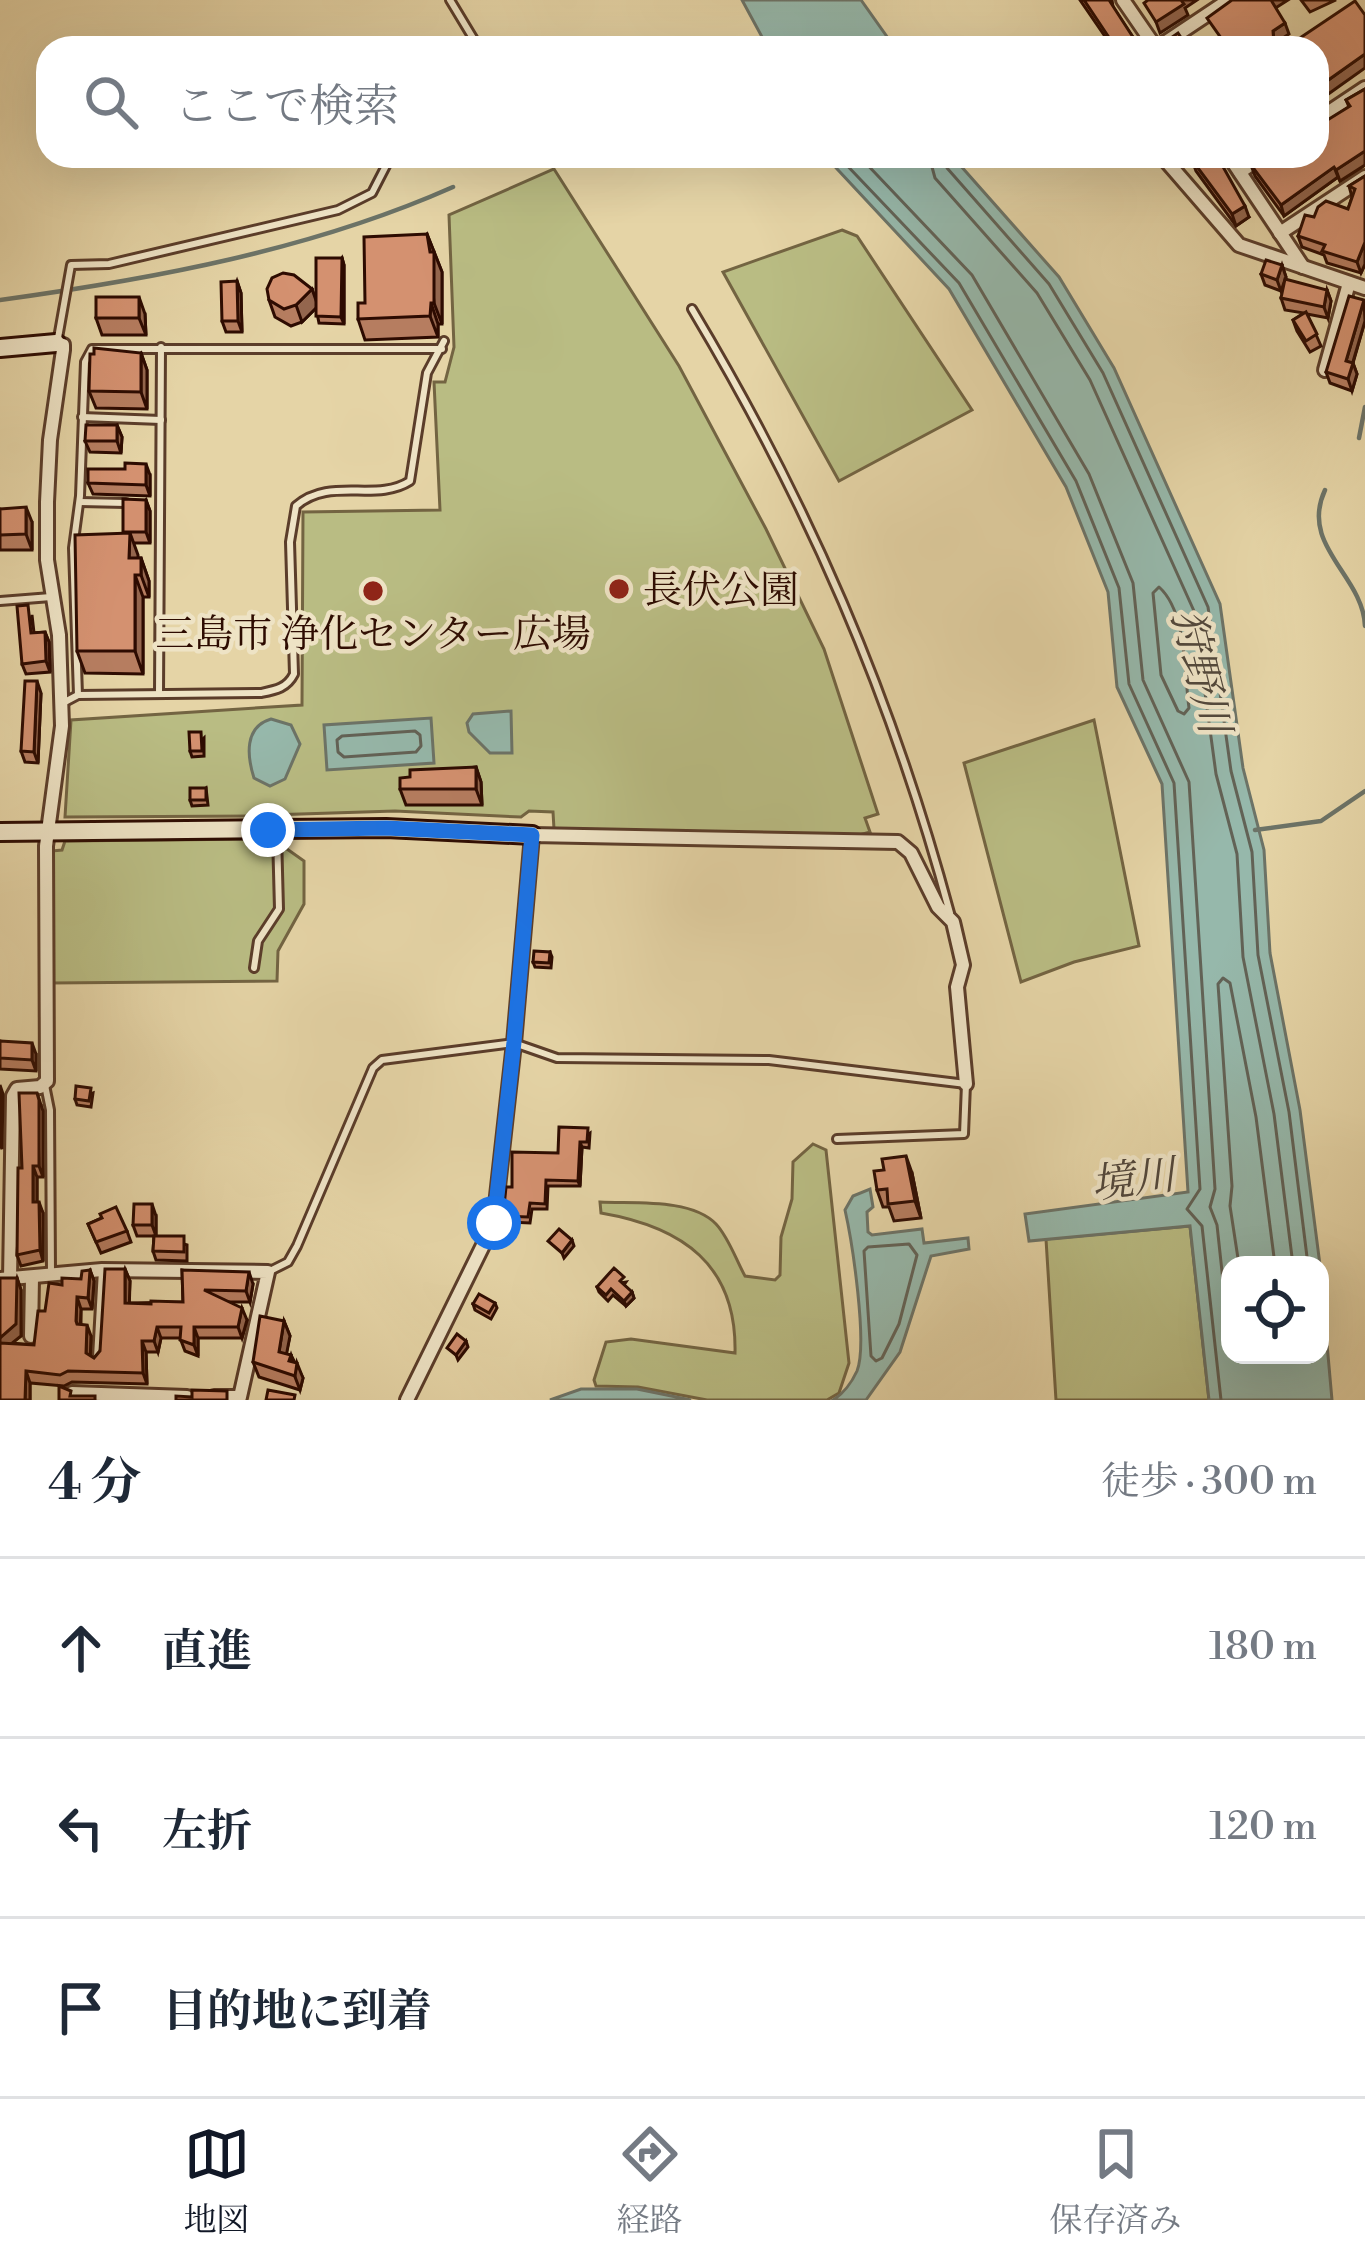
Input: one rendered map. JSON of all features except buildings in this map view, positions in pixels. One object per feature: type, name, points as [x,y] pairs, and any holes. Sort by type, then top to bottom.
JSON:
[{"type":"street","points":[[1124,0],[1149,36]]},
{"type":"street","points":[[1175,36],[1228,0]]},
{"type":"street","points":[[1329,112],[1365,88]]},
{"type":"street","points":[[1172,168],[1239,244],[1365,288]]},
{"type":"street","points":[[1237,168],[1303,268]]},
{"type":"street","points":[[1240,172],[1246,168]]},
{"type":"street","points":[[1280,233],[1365,177]]},
{"type":"street","points":[[1325,370],[1349,283]]},
{"type":"street","points":[[0,348],[63,345],[50,440],[46,540],[61,704],[49,832],[44,1084],[17,1089],[6,1114],[5,1279],[102,1270],[268,1271],[240,1397],[72,1394]]},
{"type":"street","points":[[0,832],[386,828],[898,842],[911,853],[938,907],[952,922],[963,964],[957,987],[966,1084]]},
{"type":"street","points":[[406,1400],[490,1236],[514,1042],[532,835]]},
{"type":"street","points":[[31,1336],[32,1278]]},
{"type":"lane","points":[[451,0],[472,36]]},
{"type":"lane","points":[[56,343],[71,265],[110,264],[338,210],[372,194],[385,168]]},
{"type":"lane","points":[[692,308],[755,416],[857,628],[952,922]]},
{"type":"lane","points":[[61,704],[78,695],[261,693],[283,688],[294,674],[290,542],[296,506],[332,489],[395,488],[410,481],[427,373],[443,345],[92,349],[85,362],[74,548],[78,695]]},
{"type":"lane","points":[[159,694],[161,347]]},
{"type":"lane","points":[[82,418],[160,420]]},
{"type":"lane","points":[[80,502],[160,504]]},
{"type":"lane","points":[[0,601],[54,596]]},
{"type":"lane","points":[[254,968],[258,941],[280,909],[277,830]]},
{"type":"lane","points":[[268,1271],[288,1262],[297,1246],[373,1068],[382,1060],[514,1042],[557,1058],[769,1060],[966,1084],[964,1134],[837,1138]]},
{"type":"lane","points":[[44,1084],[50,1110],[51,1272]]},
{"type":"lane","points":[[97,1362],[102,1270]]},
{"type":"green space","name":"長伏公園","points":[[554,169],[679,366],[824,649],[878,814],[865,818],[870,832],[856,836],[554,829],[553,812],[529,811],[521,817],[395,811],[270,815],[271,848],[287,849],[304,861],[304,904],[278,951],[277,981],[52,983],[51,851],[62,850],[65,841],[267,839],[265,816],[65,817],[71,720],[302,705],[303,512],[440,510],[434,382],[445,382],[454,347],[449,215]]},
{"type":"green space","points":[[842,230],[857,236],[972,410],[839,481],[723,272]]},
{"type":"green space","points":[[1094,720],[1139,946],[1074,962],[1021,982],[964,763]]},
{"type":"green space","points":[[813,1144],[826,1150],[849,1363],[839,1393],[827,1400],[707,1400],[638,1387],[596,1386],[606,1342],[631,1339],[735,1353],[726,1296],[700,1255],[657,1228],[601,1213],[600,1202],[692,1210],[716,1224],[745,1276],[775,1280],[780,1275],[781,1237],[792,1199],[793,1162]]},
{"type":"green space","points":[[1190,1226],[1209,1400],[1056,1400],[1046,1239]]},
{"type":"water","points":[[742,0],[861,0],[886,36],[762,36]]},
{"type":"water","name":"狩野川","points":[[836,168],[963,168],[1059,277],[1114,368],[1220,604],[1243,768],[1264,850],[1270,953],[1300,1110],[1319,1256],[1221,1256],[1221,1364],[1329,1364],[1332,1400],[1209,1400],[1190,1226],[1029,1241],[1025,1214],[1188,1192],[1162,784],[1117,687],[1108,592],[1066,487],[949,289]]},
{"type":"water","points":[[511,711],[512,753],[490,753],[469,732],[467,723],[473,714]]},
{"type":"water","points":[[431,718],[434,763],[327,770],[324,725]]},
{"type":"water","points":[[271,719],[291,725],[300,744],[285,779],[270,786],[254,778],[249,752],[256,728]]},
{"type":"water","points":[[870,1189],[873,1207],[867,1212],[872,1235],[922,1229],[924,1243],[968,1238],[969,1249],[931,1256],[900,1352],[866,1400],[833,1400],[853,1379],[860,1358],[858,1292],[845,1210],[853,1196]]},
{"type":"water","points":[[581,1389],[637,1389],[691,1400],[550,1400]]},
{"type":"waterway","points":[[0,300],[115,282],[288,245],[453,187]]},
{"type":"waterway","points":[[1359,438],[1365,407]]},
{"type":"waterway","points":[[1325,490],[1320,528],[1362,608],[1365,626]]},
{"type":"waterway","points":[[1255,830],[1321,821],[1365,791]]},
{"type":"place","name":"長伏公園","points":[[619,589]]},
{"type":"place","name":"三島市 浄化センター広場","points":[[373,591]]},
{"type":"route","points":[[268,830],[386,828],[532,835],[494,1223]]},
{"type":"water label","name":"境川","points":[[1133,1178]]}]
